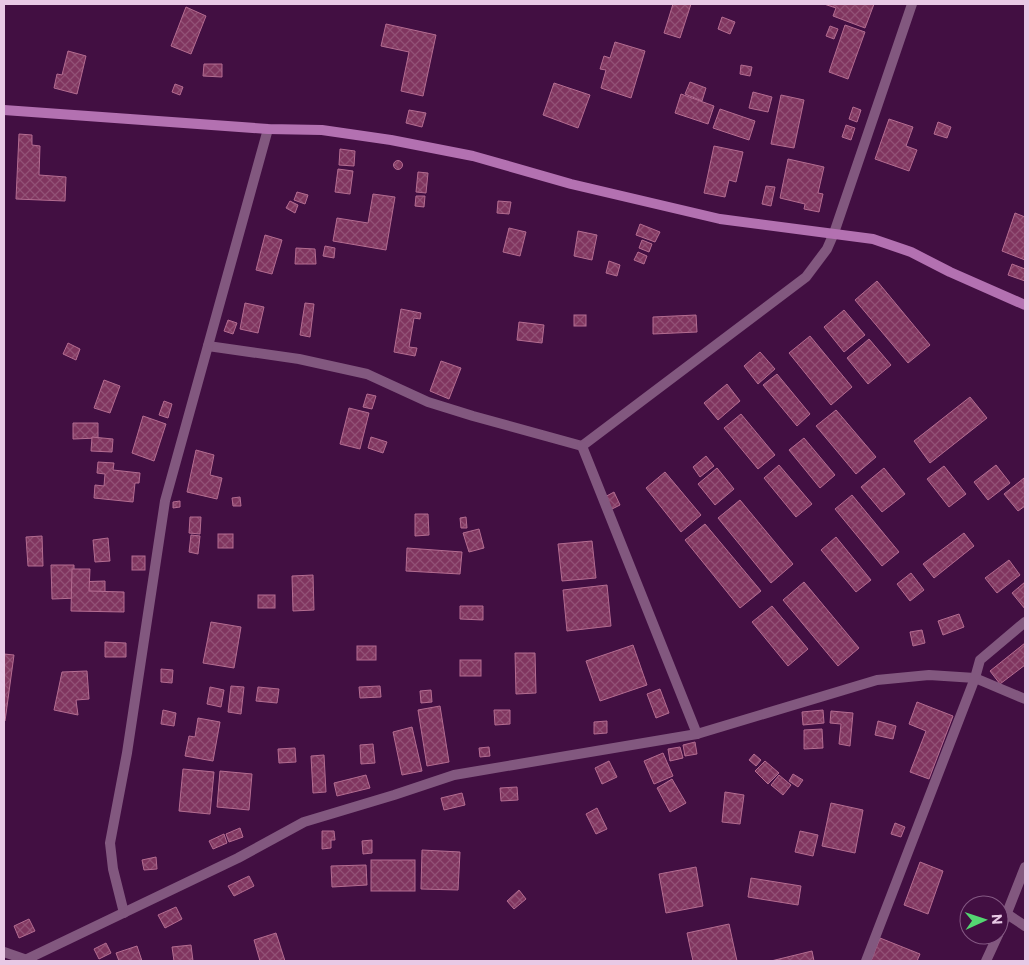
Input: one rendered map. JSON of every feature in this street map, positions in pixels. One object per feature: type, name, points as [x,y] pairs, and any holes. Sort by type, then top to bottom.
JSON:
[{"type":"street","points":[[582,446],[806,277],[827,249],[912,4]]},
{"type":"street","points":[[4,110],[268,129],[322,130],[391,140],[473,156],[571,184],[720,219],[873,239],[911,252],[950,272],[1025,305]]},
{"type":"street","points":[[124,913],[113,870],[110,843],[127,753],[165,501],[268,129]]},
{"type":"street","points":[[208,346],[299,360],[367,374],[428,402],[582,446]]},
{"type":"street","points":[[582,446],[697,734]]},
{"type":"street","points":[[866,961],[975,678],[980,660],[1025,622]]},
{"type":"street","points":[[4,952],[25,961],[238,858],[304,822],[454,775],[697,734],[877,680],[929,675],[975,678],[1025,699]]},
{"type":"street","points":[[1009,909],[1025,867]]},
{"type":"street","points":[[1009,915],[1025,926]]},
{"type":"street","points":[[986,961],[993,945]]},
{"type":"building","points":[[673,4],[691,4],[680,38],[664,33]]},
{"type":"building","points":[[824,4],[874,4],[865,28],[833,16],[836,8]]},
{"type":"building","points":[[186,7],[206,16],[191,54],[171,46]]},
{"type":"building","points":[[722,17],[735,22],[730,34],[718,29]]},
{"type":"building","points":[[386,24],[436,35],[423,96],[401,91],[409,52],[381,46]]},
{"type":"building","points":[[845,25],[865,32],[848,79],[829,72]]},
{"type":"building","points":[[830,26],[838,29],[834,39],[826,36]]},
{"type":"building","points":[[615,42],[645,51],[631,98],[601,88],[606,70],[600,69],[604,56],[610,58]]},
{"type":"building","points":[[68,51],[86,56],[77,94],[54,88],[57,74],[62,75]]},
{"type":"building","points":[[204,64],[222,64],[222,77],[203,76]]},
{"type":"building","points":[[741,65],[752,67],[750,76],[740,74]]},
{"type":"building","points":[[690,82],[706,88],[702,101],[685,94]]},
{"type":"building","points":[[554,83],[590,95],[578,128],[543,115]]},
{"type":"building","points":[[175,84],[183,87],[180,95],[172,92]]},
{"type":"building","points":[[753,92],[772,97],[768,112],[749,108]]},
{"type":"building","points":[[681,94],[714,106],[708,124],[675,113]]},
{"type":"building","points":[[781,95],[804,100],[794,148],[771,144]]},
{"type":"building","points":[[853,107],[861,110],[857,122],[849,119]]},
{"type":"building","points":[[720,109],[755,121],[749,140],[713,128]]},
{"type":"building","points":[[409,110],[426,113],[422,127],[406,123]]},
{"type":"building","points":[[889,119],[913,127],[906,146],[917,150],[909,171],[875,159]]},
{"type":"building","points":[[938,122],[951,127],[947,138],[934,134]]},
{"type":"building","points":[[846,125],[855,128],[851,140],[842,137]]},
{"type":"building","points":[[19,134],[32,135],[32,145],[40,146],[39,175],[66,177],[65,201],[16,199]]},
{"type":"building","points":[[714,146],[743,152],[736,182],[729,180],[725,197],[704,193]]},
{"type":"building","points":[[340,149],[355,151],[354,166],[339,165]]},
{"type":"building","points":[[788,159],[824,167],[818,193],[823,194],[819,212],[804,209],[805,204],[780,198]]},
{"type":"building","points":[[398,160],[403,165],[398,170],[393,165]]},
{"type":"building","points":[[338,169],[353,171],[350,194],[335,192]]},
{"type":"building","points":[[418,172],[428,173],[426,193],[416,192]]},
{"type":"building","points":[[766,186],[775,187],[771,206],[762,204]]},
{"type":"building","points":[[297,192],[308,195],[305,204],[294,200]]},
{"type":"building","points":[[373,194],[395,197],[386,250],[333,241],[337,218],[368,223]]},
{"type":"building","points":[[416,196],[425,196],[424,207],[415,206]]},
{"type":"building","points":[[290,201],[298,205],[295,213],[286,208]]},
{"type":"building","points":[[498,201],[511,202],[509,214],[497,213]]},
{"type":"building","points":[[1015,213],[1025,217],[1025,260],[1002,251]]},
{"type":"building","points":[[640,224],[660,232],[655,242],[636,235]]},
{"type":"building","points":[[509,228],[526,232],[520,256],[503,252]]},
{"type":"building","points":[[578,231],[597,235],[592,260],[574,256]]},
{"type":"building","points":[[265,235],[282,240],[272,274],[256,270]]},
{"type":"building","points":[[642,240],[652,244],[649,252],[639,248]]},
{"type":"building","points":[[325,246],[335,248],[334,258],[323,256]]},
{"type":"building","points":[[296,248],[315,249],[316,264],[295,264]]},
{"type":"building","points":[[638,252],[647,256],[644,264],[634,260]]},
{"type":"building","points":[[609,261],[620,265],[617,276],[606,273]]},
{"type":"building","points":[[1012,264],[1025,269],[1025,281],[1008,275]]},
{"type":"building","points":[[877,281],[930,345],[908,363],[855,300]]},
{"type":"building","points":[[245,303],[264,307],[258,333],[240,329]]},
{"type":"building","points":[[305,303],[314,304],[310,337],[300,335]]},
{"type":"building","points":[[401,309],[421,313],[420,319],[414,318],[409,347],[417,348],[415,356],[394,352]]},
{"type":"building","points":[[844,310],[865,335],[844,352],[824,327]]},
{"type":"building","points":[[574,315],[586,315],[586,326],[574,326]]},
{"type":"building","points":[[696,315],[697,332],[653,334],[653,317]]},
{"type":"building","points":[[228,320],[237,323],[233,334],[224,331]]},
{"type":"building","points":[[519,322],[544,325],[542,343],[517,340]]},
{"type":"building","points":[[810,336],[852,387],[831,405],[789,353]]},
{"type":"building","points":[[869,339],[891,365],[868,384],[847,358]]},
{"type":"building","points":[[68,343],[80,349],[76,360],[63,354]]},
{"type":"building","points":[[760,352],[775,369],[758,384],[744,366]]},
{"type":"building","points":[[441,361],[461,368],[449,399],[430,391]]},
{"type":"building","points":[[777,374],[810,414],[797,426],[763,385]]},
{"type":"building","points":[[104,380],[120,386],[110,413],[94,408]]},
{"type":"building","points":[[727,384],[740,401],[718,420],[704,403]]},
{"type":"building","points":[[367,394],[376,396],[372,409],[363,407]]},
{"type":"building","points":[[970,397],[987,418],[930,463],[914,441]]},
{"type":"building","points":[[164,401],[172,404],[168,418],[159,415]]},
{"type":"building","points":[[349,408],[369,413],[360,449],[340,444]]},
{"type":"building","points":[[836,410],[876,457],[856,474],[816,426]]},
{"type":"building","points":[[741,414],[775,455],[758,469],[724,428]]},
{"type":"building","points":[[143,416],[166,424],[154,461],[132,453]]},
{"type":"building","points":[[73,423],[98,423],[98,438],[73,439]]},
{"type":"building","points":[[92,437],[113,439],[112,452],[91,451]]},
{"type":"building","points":[[371,437],[387,442],[383,453],[368,448]]},
{"type":"building","points":[[804,438],[835,475],[820,488],[789,450]]},
{"type":"building","points":[[196,450],[214,455],[210,475],[222,478],[217,499],[187,492]]},
{"type":"building","points":[[706,456],[714,466],[700,477],[693,467]]},
{"type":"building","points":[[98,462],[114,463],[113,470],[140,473],[139,483],[135,483],[133,502],[94,498],[95,485],[104,486],[105,474],[97,473]]},
{"type":"building","points":[[779,465],[812,504],[796,517],[764,478]]},
{"type":"building","points":[[996,465],[1010,483],[988,500],[974,482]]},
{"type":"building","points":[[944,466],[966,494],[949,507],[927,479]]},
{"type":"building","points":[[717,468],[734,489],[715,505],[698,484]]},
{"type":"building","points":[[884,468],[905,494],[882,512],[861,487]]},
{"type":"building","points":[[665,472],[701,515],[681,532],[646,488]]},
{"type":"building","points":[[1024,478],[1025,506],[1018,511],[1004,494]]},
{"type":"building","points":[[614,492],[620,505],[610,510],[603,498]]},
{"type":"building","points":[[852,495],[899,552],[882,566],[835,509]]},
{"type":"building","points":[[240,497],[241,506],[233,506],[232,498]]},
{"type":"building","points":[[740,500],[793,564],[771,583],[718,518]]},
{"type":"building","points":[[180,501],[180,507],[173,508],[173,502]]},
{"type":"building","points":[[415,514],[428,514],[429,535],[415,536]]},
{"type":"building","points":[[190,517],[201,517],[200,534],[189,533]]},
{"type":"building","points":[[466,517],[467,528],[461,528],[460,518]]},
{"type":"building","points":[[705,524],[761,591],[740,608],[685,540]]},
{"type":"building","points":[[479,529],[484,548],[469,552],[463,533]]},
{"type":"building","points":[[964,533],[974,546],[934,578],[923,564]]},
{"type":"building","points":[[218,534],[233,534],[233,548],[218,548]]},
{"type":"building","points":[[191,535],[200,536],[198,554],[189,552]]},
{"type":"building","points":[[42,536],[43,566],[28,566],[26,537]]},
{"type":"building","points":[[836,537],[871,580],[856,592],[821,550]]},
{"type":"building","points":[[108,538],[110,561],[95,562],[93,540]]},
{"type":"building","points":[[592,541],[596,578],[562,581],[558,544]]},
{"type":"building","points":[[407,548],[462,552],[460,574],[406,571]]},
{"type":"building","points":[[132,556],[145,556],[145,570],[132,570]]},
{"type":"building","points":[[1009,560],[1020,575],[997,593],[985,578]]},
{"type":"building","points":[[51,565],[74,565],[74,582],[105,581],[105,597],[52,599]]},
{"type":"building","points":[[72,569],[90,569],[89,591],[124,592],[124,612],[71,611]]},
{"type":"building","points":[[911,573],[924,590],[910,601],[897,584]]},
{"type":"building","points":[[313,575],[314,610],[293,611],[292,576]]},
{"type":"building","points":[[804,582],[859,648],[838,666],[783,600]]},
{"type":"building","points":[[1025,582],[1025,609],[1012,593]]},
{"type":"building","points":[[607,585],[611,626],[567,631],[563,590]]},
{"type":"building","points":[[258,595],[275,595],[275,608],[258,608]]},
{"type":"building","points":[[460,606],[483,606],[483,620],[460,619]]},
{"type":"building","points":[[772,606],[808,649],[788,666],[752,622]]},
{"type":"building","points":[[959,614],[964,627],[943,635],[938,621]]},
{"type":"building","points":[[211,622],[241,627],[234,668],[203,663]]},
{"type":"building","points":[[922,630],[925,643],[913,646],[910,632]]},
{"type":"building","points":[[105,642],[126,643],[126,657],[105,657]]},
{"type":"building","points":[[1025,643],[1025,665],[1000,684],[990,671]]},
{"type":"building","points":[[633,645],[647,685],[600,701],[586,661]]},
{"type":"building","points":[[357,646],[376,646],[376,660],[357,660]]},
{"type":"building","points":[[515,653],[535,653],[536,693],[516,694]]},
{"type":"building","points":[[4,654],[14,655],[5,721],[4,721]]},
{"type":"building","points":[[460,660],[481,660],[481,676],[460,676]]},
{"type":"building","points":[[161,669],[173,670],[172,683],[161,682]]},
{"type":"building","points":[[87,671],[89,699],[76,700],[78,715],[54,710],[62,672]]},
{"type":"building","points":[[231,686],[244,687],[241,714],[228,712]]},
{"type":"building","points":[[380,686],[381,697],[360,698],[359,687]]},
{"type":"building","points":[[210,687],[224,690],[221,707],[207,704]]},
{"type":"building","points":[[258,687],[279,689],[277,703],[256,701]]},
{"type":"building","points":[[660,689],[669,713],[656,718],[647,694]]},
{"type":"building","points":[[431,690],[432,702],[421,703],[420,691]]},
{"type":"building","points":[[917,702],[953,716],[929,779],[910,772],[926,731],[909,724]]},
{"type":"building","points":[[440,706],[449,762],[427,766],[418,710]]},
{"type":"building","points":[[163,710],[176,713],[174,726],[161,724]]},
{"type":"building","points":[[494,710],[510,710],[510,724],[495,725]]},
{"type":"building","points":[[823,710],[824,723],[803,725],[802,712]]},
{"type":"building","points":[[831,711],[853,713],[850,746],[839,744],[841,724],[830,723]]},
{"type":"building","points":[[198,718],[220,722],[213,761],[185,756],[189,736],[195,737]]},
{"type":"building","points":[[607,721],[607,733],[594,734],[594,722]]},
{"type":"building","points":[[878,721],[896,726],[893,739],[875,735]]},
{"type":"building","points":[[412,727],[422,771],[402,775],[393,732]]},
{"type":"building","points":[[822,729],[823,748],[804,749],[804,730]]},
{"type":"building","points":[[695,742],[697,754],[685,756],[683,745]]},
{"type":"building","points":[[373,744],[375,763],[361,764],[360,745]]},
{"type":"building","points":[[489,747],[490,756],[480,757],[479,748]]},
{"type":"building","points":[[680,747],[683,758],[670,761],[668,749]]},
{"type":"building","points":[[295,748],[296,762],[279,763],[278,749]]},
{"type":"building","points":[[663,753],[673,776],[654,784],[644,761]]},
{"type":"building","points":[[754,754],[761,760],[756,766],[749,760]]},
{"type":"building","points":[[324,755],[326,792],[313,793],[311,756]]},
{"type":"building","points":[[609,761],[617,777],[602,784],[595,768]]},
{"type":"building","points":[[765,761],[779,773],[768,784],[755,771]]},
{"type":"building","points":[[183,769],[214,772],[210,814],[179,811]]},
{"type":"building","points":[[220,771],[252,774],[249,810],[217,807]]},
{"type":"building","points":[[793,774],[803,780],[798,787],[789,781]]},
{"type":"building","points":[[366,775],[370,788],[337,796],[334,783]]},
{"type":"building","points":[[779,775],[791,785],[783,795],[771,785]]},
{"type":"building","points":[[672,779],[686,803],[670,812],[657,788]]},
{"type":"building","points":[[517,787],[518,800],[501,801],[500,788]]},
{"type":"building","points":[[725,792],[744,795],[740,824],[722,822]]},
{"type":"building","points":[[462,793],[465,805],[444,810],[441,798]]},
{"type":"building","points":[[831,803],[863,810],[855,853],[822,846]]},
{"type":"building","points":[[597,808],[607,829],[596,834],[586,814]]},
{"type":"building","points":[[895,823],[905,827],[901,837],[891,834]]},
{"type":"building","points":[[240,828],[243,837],[229,842],[226,834]]},
{"type":"building","points":[[322,831],[334,831],[335,840],[331,840],[331,848],[322,849]]},
{"type":"building","points":[[800,831],[818,835],[813,856],[795,852]]},
{"type":"building","points":[[224,834],[227,843],[213,849],[209,841]]},
{"type":"building","points":[[372,840],[372,853],[363,854],[362,841]]},
{"type":"building","points":[[422,850],[460,852],[458,890],[421,889]]},
{"type":"building","points":[[156,857],[157,869],[144,870],[142,860]]},
{"type":"building","points":[[371,860],[415,860],[415,891],[371,891]]},
{"type":"building","points":[[920,862],[943,871],[928,914],[904,905]]},
{"type":"building","points":[[366,865],[367,885],[332,887],[331,866]]},
{"type":"building","points":[[696,867],[703,906],[666,913],[659,874]]},
{"type":"building","points":[[249,876],[254,886],[234,896],[228,886]]},
{"type":"building","points":[[751,878],[801,886],[798,905],[748,897]]},
{"type":"building","points":[[519,890],[526,899],[514,909],[507,901]]},
{"type":"building","points":[[176,907],[182,919],[165,928],[158,915]]},
{"type":"building","points":[[29,919],[35,931],[19,938],[14,926]]},
{"type":"building","points":[[729,924],[737,961],[693,961],[687,933]]},
{"type":"building","points":[[276,933],[285,961],[260,961],[254,940]]},
{"type":"building","points":[[880,938],[920,954],[917,961],[871,961]]},
{"type":"building","points":[[106,943],[111,953],[99,959],[94,949]]},
{"type":"building","points":[[191,945],[193,961],[174,961],[172,947]]},
{"type":"building","points":[[137,946],[142,961],[119,961],[116,953]]},
{"type":"building","points":[[812,951],[814,961],[771,961]]}]
